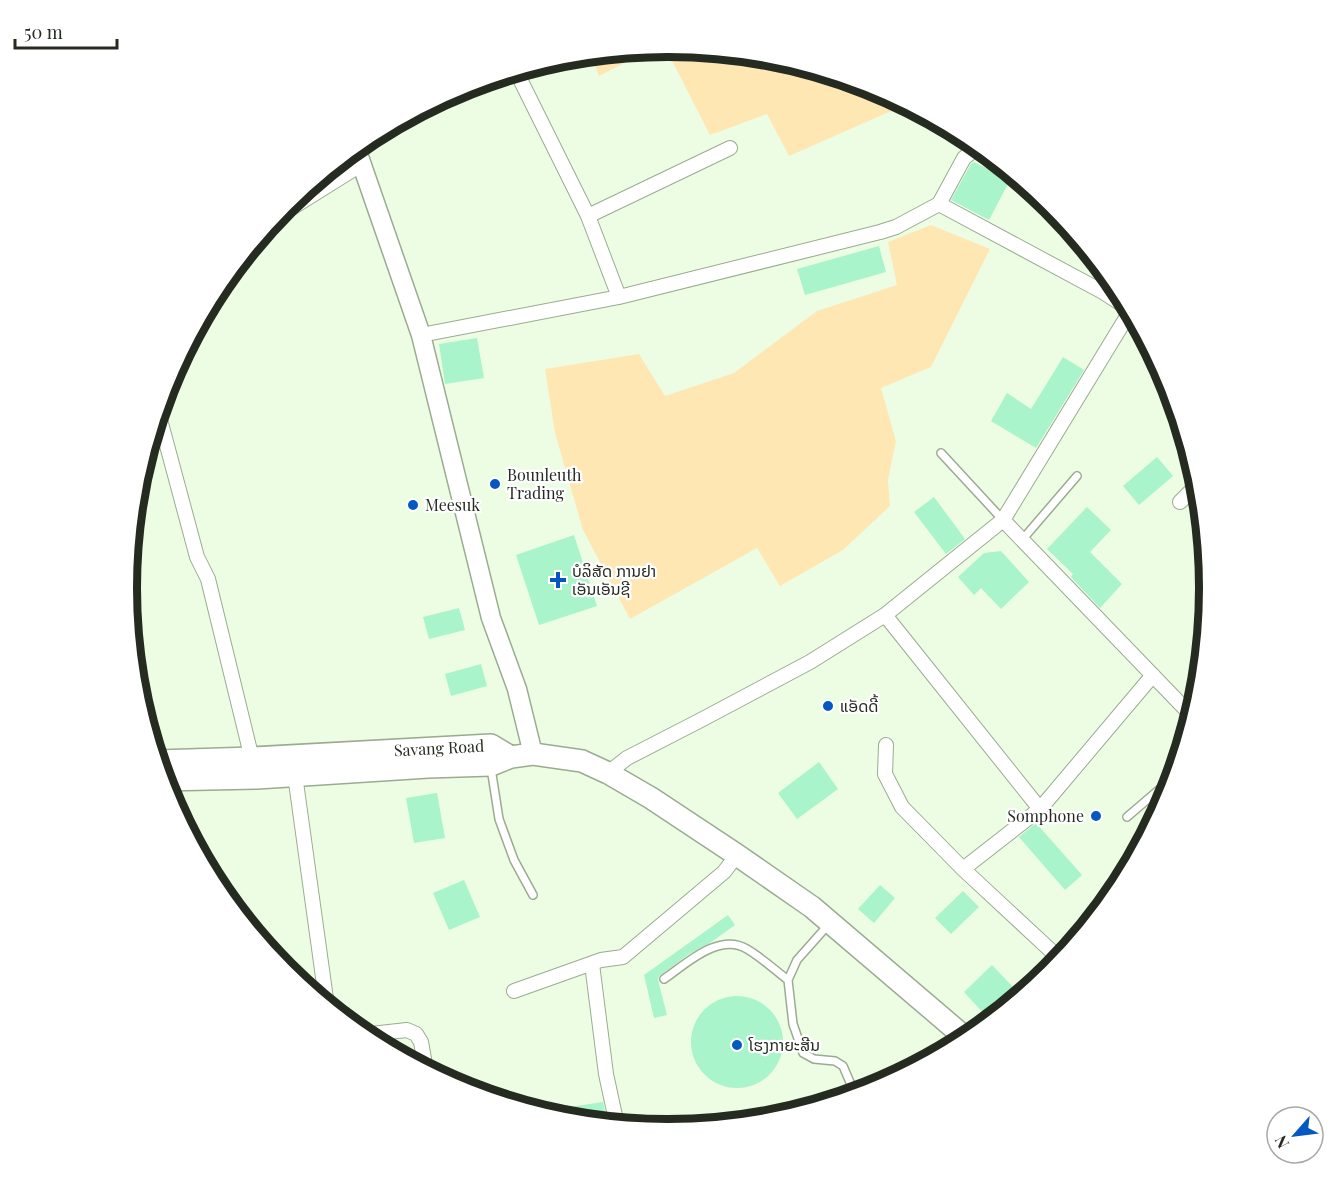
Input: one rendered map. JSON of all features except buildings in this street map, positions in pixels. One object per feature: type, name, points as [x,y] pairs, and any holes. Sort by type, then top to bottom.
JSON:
[{"type":"main road","name":"Savang Road","points":[[165,760],[252,758],[490,745],[511,757]]},
{"type":"main road","points":[[511,757],[533,754],[582,761],[651,798],[812,907],[960,1033]]},
{"type":"main road","name":"Savang Road","points":[[173,780],[257,778],[491,765],[511,757]]},
{"type":"main road","points":[[904,985],[948,1040]]},
{"type":"street","points":[[520,78],[588,216],[619,297]]},
{"type":"street","points":[[588,216],[729,148]]},
{"type":"street","points":[[421,335],[619,297],[896,227],[939,204],[964,158],[971,152]]},
{"type":"street","points":[[359,157],[421,335],[491,618],[517,689],[533,754]]},
{"type":"street","points":[[939,204],[1114,300]]},
{"type":"street","points":[[1102,292],[1105,286]]},
{"type":"street","points":[[608,773],[627,758],[810,662],[885,615],[1003,520],[1126,318]]},
{"type":"street","points":[[162,427],[197,557],[208,579],[257,778]]},
{"type":"street","points":[[1180,502],[1191,491]]},
{"type":"street","points":[[1003,520],[1186,710]]},
{"type":"street","points":[[885,615],[1040,809]]},
{"type":"street","points":[[963,869],[1040,809],[1153,675]]},
{"type":"street","points":[[886,745],[885,774],[902,807],[963,869],[1054,954]]},
{"type":"street","points":[[295,775],[325,994]]},
{"type":"street","points":[[514,991],[601,960],[623,957],[723,872],[737,855]]},
{"type":"street","points":[[592,964],[606,1074],[615,1117]]},
{"type":"street","points":[[378,1033],[407,1030],[416,1034],[421,1042],[424,1060]]},
{"type":"lane","points":[[941,453],[1003,520]]},
{"type":"lane","points":[[1022,540],[1077,476]]},
{"type":"lane","points":[[491,765],[499,819],[514,860],[532,895]]},
{"type":"lane","points":[[1127,817],[1162,787]]},
{"type":"lane","points":[[830,922],[797,960],[788,980],[793,1024],[803,1053],[814,1059],[835,1061],[843,1066],[852,1087]]},
{"type":"lane","points":[[664,979],[708,948],[727,944],[745,948],[788,980]]},
{"type":"shaded area","points":[[670,57],[703,58],[772,67],[839,85],[898,109],[789,156],[767,114],[710,135]]},
{"type":"shaded area","points":[[634,58],[599,76],[594,63]]},
{"type":"shaded area","points":[[931,225],[990,249],[931,367],[881,388],[896,441],[888,480],[890,506],[843,550],[780,586],[757,548],[630,619],[583,530],[555,433],[545,369],[639,354],[665,396],[734,373],[817,311],[897,285],[888,242]]},
{"type":"place","name":"Bounleuth Trading","points":[[495,484]]},
{"type":"place","name":"Meesuk","points":[[413,505]]},
{"type":"place","name":"ບໍລິສັດ ການຢາ ເອັນເອັນຊີ","points":[[558,580]]},
{"type":"place","name":"ແອັດດີ້","points":[[828,706]]},
{"type":"place","name":"Somphone","points":[[1096,816]]},
{"type":"place","name":"ໂຮງກາຍະສີນ","points":[[737,1045]]}]
